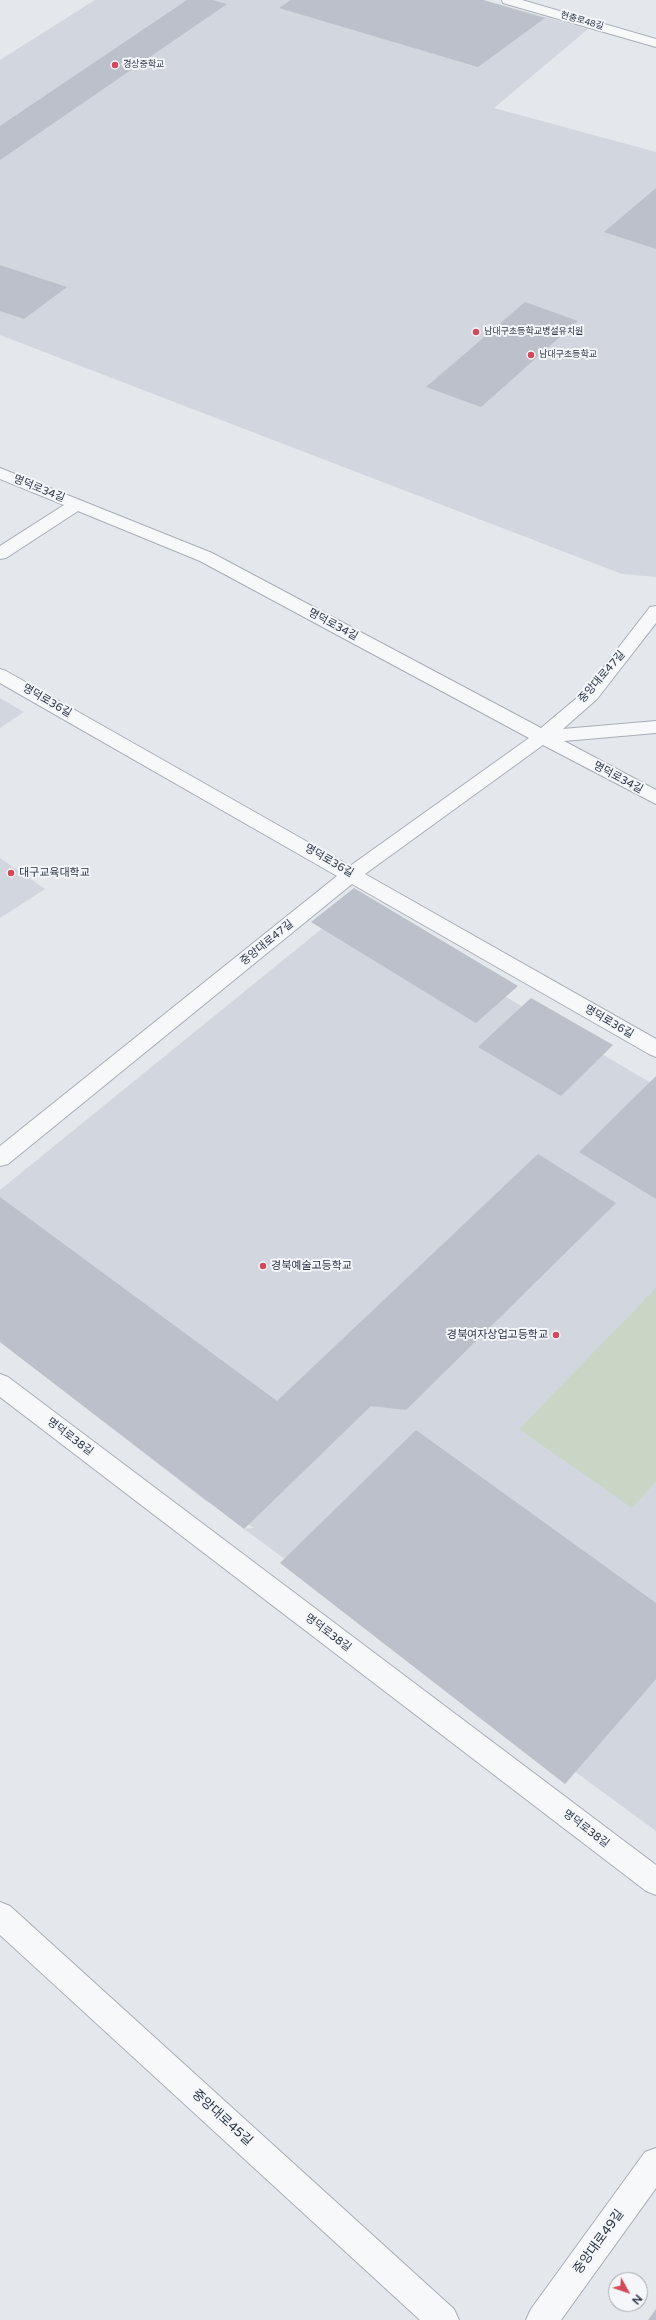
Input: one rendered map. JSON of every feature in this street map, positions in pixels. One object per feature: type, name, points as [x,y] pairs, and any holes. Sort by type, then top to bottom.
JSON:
[{"type":"street","name":"현충로48길","points":[[508,0],[656,42]]},
{"type":"street","name":"명덕로34길","points":[[0,473],[206,557],[656,798]]},
{"type":"street","points":[[0,554],[77,504]]},
{"type":"street","name":"중앙대로47길","points":[[0,1158],[352,874],[542,737],[590,695],[656,611]]},
{"type":"street","name":"명덕로36길","points":[[0,675],[352,874],[656,1049]]},
{"type":"street","points":[[542,737],[656,727]]},
{"type":"street","name":"명덕로38길","points":[[0,1384],[656,1882]]},
{"type":"street","name":"중앙대로45길","points":[[0,1916],[444,2320]]},
{"type":"street","name":"중앙대로49길","points":[[542,2320],[656,2163]]},
{"type":"shaded area","name":"경상중학교","points":[[95,0],[484,0],[588,29],[494,108],[656,152],[656,577],[622,574],[0,335],[0,60]]},
{"type":"shaded area","points":[[0,698],[24,712],[0,728]]},
{"type":"shaded area","name":"대구교육대학교","points":[[0,858],[45,889],[0,918]]},
{"type":"shaded area","name":"경북예술고등학교","points":[[351,905],[656,1086],[656,1831],[244,1529],[254,1528],[206,1501],[0,1342],[0,1190]]},
{"type":"green space","points":[[656,1288],[656,1481],[632,1508],[519,1429]]},
{"type":"building","name":"경상중학교","points":[[187,0],[212,0],[227,4],[0,160],[0,126]]},
{"type":"building","points":[[291,0],[483,0],[545,18],[478,67],[279,8]]},
{"type":"building","points":[[656,188],[656,249],[604,232]]},
{"type":"building","points":[[0,265],[67,287],[24,319],[0,311]]},
{"type":"building","points":[[525,302],[578,321],[481,407],[426,387]]},
{"type":"building","points":[[354,888],[518,986],[476,1023],[311,922]]},
{"type":"building","points":[[531,998],[613,1045],[561,1096],[478,1047]]},
{"type":"building","points":[[656,1076],[656,1199],[579,1152]]},
{"type":"building","points":[[538,1154],[616,1203],[406,1410],[371,1406],[244,1529],[0,1342],[0,1197],[277,1401]]},
{"type":"building","points":[[416,1430],[656,1603],[656,1679],[565,1784],[280,1563]]},
{"type":"building","points":[[656,2309],[656,2320],[648,2320]]},
{"type":"place","name":"경상중학교","points":[[115,65]]},
{"type":"place","name":"남대구초등학교병설유치원","points":[[476,332]]},
{"type":"place","name":"남대구초등학교","points":[[531,355]]},
{"type":"place","name":"대구교육대학교","points":[[11,873]]},
{"type":"place","name":"경북예술고등학교","points":[[263,1266]]},
{"type":"place","name":"경북여자상업고등학교","points":[[556,1335]]}]
